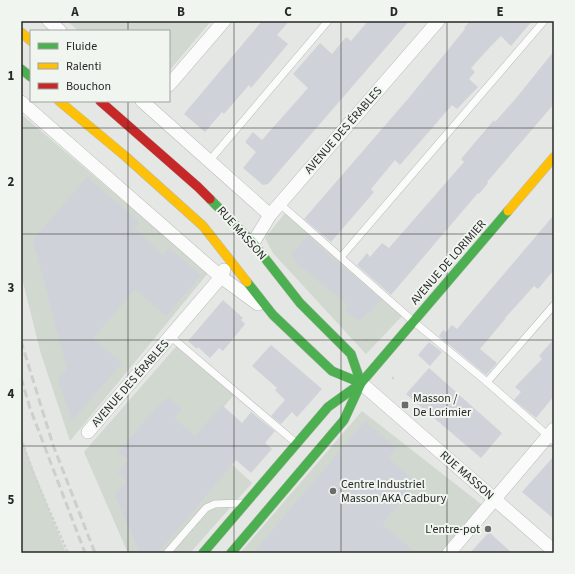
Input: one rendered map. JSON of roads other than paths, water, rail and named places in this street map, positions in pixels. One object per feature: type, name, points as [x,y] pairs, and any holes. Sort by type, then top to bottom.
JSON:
[{"type":"street","points":[[49,21],[59,30]]},
{"type":"street","points":[[170,84],[224,21]]},
{"type":"street","name":"AVENUE DES ÉRABLES","points":[[253,243],[270,215],[438,21]]},
{"type":"street","points":[[22,33],[30,40]]},
{"type":"street","points":[[21,69],[30,76]]},
{"type":"street","name":"RUE MASSON","points":[[21,102],[222,277],[273,315],[332,371],[361,383],[554,551]]},
{"type":"street","name":"RUE MASSON","points":[[60,102],[125,156],[203,226],[273,315]]},
{"type":"street","name":"RUE MASSON","points":[[101,102],[198,186],[253,243],[300,303],[351,354],[361,383]]},
{"type":"street","points":[[149,103],[270,215]]},
{"type":"street","name":"AVENUE DE LORIMIER","points":[[203,553],[296,443],[328,408],[361,383],[554,157]]},
{"type":"street","name":"AVENUE DES ÉRABLES","points":[[88,432],[222,277],[229,258]]},
{"type":"street","name":"AVENUE DE LORIMIER","points":[[231,553],[344,420],[361,383]]},
{"type":"street","points":[[449,553],[552,435]]},
{"type":"lane","points":[[210,160],[328,21]]},
{"type":"lane","points":[[341,257],[544,21]]},
{"type":"lane","points":[[280,204],[414,322],[552,435]]},
{"type":"lane","points":[[488,382],[554,305]]},
{"type":"lane","points":[[170,336],[296,443]]},
{"type":"lane","points":[[167,553],[206,508],[215,504],[245,503]]},
{"type":"railway","points":[[21,341],[53,445],[95,553]]},
{"type":"railway","points":[[21,378],[30,408],[85,553]]},
{"type":"place","name":"Masson / De Lorimier","points":[[405,405]]},
{"type":"place","name":"Centre Industriel Masson AKA Cadbury","points":[[333,491]]},
{"type":"place","name":"L'entre-pot","points":[[488,529]]}]
